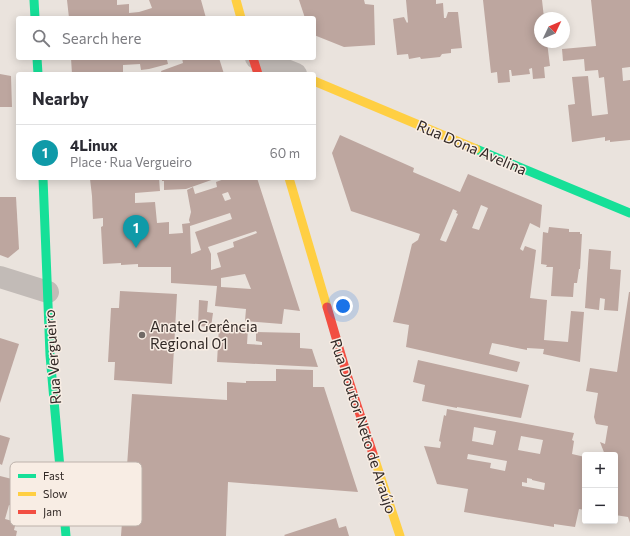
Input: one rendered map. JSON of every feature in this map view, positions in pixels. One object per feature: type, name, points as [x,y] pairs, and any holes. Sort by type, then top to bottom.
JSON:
[{"type":"street","points":[[34,0],[35,16]]},
{"type":"street","points":[[236,0],[240,16]]},
{"type":"street","points":[[37,60],[38,72]]},
{"type":"street","points":[[255,60],[258,72]]},
{"type":"street","points":[[260,60],[291,72]]},
{"type":"street","name":"Rua Dona Avelina","points":[[316,82],[630,213]]},
{"type":"street","name":"Rua Vergueiro","points":[[42,180],[50,355],[59,462]]},
{"type":"street","name":"Rua Doutor Neto de Araújo","points":[[290,180],[347,376],[400,536]]},
{"type":"street","points":[[0,277],[48,292]]},
{"type":"street","name":"Rua Vergueiro","points":[[65,526],[66,536]]},
{"type":"building","points":[[67,0],[117,0],[117,5],[129,4],[129,13],[152,8],[149,0],[201,0],[205,16],[69,16]]},
{"type":"building","points":[[299,0],[364,0],[365,4],[374,5],[375,45],[344,47],[316,36],[316,16],[304,16]]},
{"type":"building","points":[[406,0],[436,0],[436,4],[443,3],[444,18],[446,18],[448,12],[458,12],[462,48],[451,49],[451,53],[442,54],[440,57],[421,59],[420,57],[409,59],[408,54],[397,55],[393,19],[404,17],[407,23],[408,22]]},
{"type":"building","points":[[483,0],[542,0],[543,12],[534,12],[534,48],[548,48],[550,66],[544,67],[545,78],[533,79],[532,68],[529,69],[530,74],[512,76],[511,70],[509,70],[510,82],[498,83],[497,72],[491,73]]},
{"type":"building","points":[[591,0],[630,0],[630,67],[622,68],[623,81],[630,80],[630,140],[610,142],[610,140],[605,141],[605,137],[572,142],[568,105],[575,104],[572,77],[588,76],[592,116],[608,114],[604,77],[599,78],[598,70],[585,71],[584,59],[563,61],[562,49],[596,46]]},
{"type":"building","points":[[71,60],[167,60],[168,64],[141,70],[140,64],[123,65],[123,72],[72,72]]},
{"type":"building","points":[[182,60],[220,60],[223,72],[161,72],[183,63]]},
{"type":"building","points":[[0,74],[11,76],[12,107],[0,107]]},
{"type":"building","points":[[340,135],[414,168],[413,172],[460,192],[468,174],[542,205],[540,228],[530,223],[520,249],[523,251],[525,246],[536,250],[530,298],[547,300],[544,340],[568,342],[571,311],[584,312],[580,362],[543,354],[544,349],[527,348],[527,350],[492,343],[489,354],[520,362],[517,372],[406,347],[409,325],[393,322],[412,244],[418,240],[420,234],[351,211],[332,153]],"holes":[[[481,205],[488,208],[479,230],[472,228]],[[453,209],[457,211],[456,213],[458,214],[446,242],[440,240]]]},
{"type":"building","points":[[90,180],[159,180],[160,191],[135,193],[135,203],[155,202],[157,223],[169,222],[169,234],[183,233],[182,224],[190,223],[189,220],[191,212],[187,190],[193,187],[195,194],[217,187],[216,182],[222,180],[258,180],[300,311],[284,309],[282,324],[245,321],[246,309],[215,306],[217,286],[171,283],[171,267],[138,267],[138,264],[121,265],[121,263],[103,264],[101,227],[103,226],[103,218],[93,219]],"holes":[[[228,192],[231,199],[225,201],[222,194]],[[230,213],[232,219],[195,232],[201,250],[191,254],[190,226]],[[256,231],[257,233],[233,242],[234,247],[217,253],[221,267],[211,270],[211,254],[208,247]],[[245,274],[251,289],[221,287],[221,278]]]},
{"type":"building","points":[[211,180],[186,189],[164,190],[164,181],[162,181]]},
{"type":"building","points":[[0,197],[16,197],[19,249],[8,258],[0,255]]},
{"type":"building","points":[[549,227],[569,229],[569,232],[580,232],[580,234],[582,234],[580,269],[577,283],[574,283],[573,297],[551,296],[553,267],[546,267],[547,265],[541,264],[543,232],[548,233]]},
{"type":"building","points":[[589,249],[611,251],[610,269],[621,270],[618,311],[604,310],[605,299],[600,298],[599,310],[585,308]]},
{"type":"building","name":"Anatel Gerência Regional 01","points":[[120,291],[177,294],[172,384],[114,380],[115,362],[108,362],[111,308],[119,308]]},
{"type":"building","points":[[630,292],[630,523],[628,517],[618,515],[618,452],[604,452],[600,442],[605,444],[608,426],[596,424],[594,417],[598,393],[586,391],[590,368],[617,372]]},
{"type":"building","points":[[199,300],[208,301],[207,312],[213,313],[211,327],[198,326]]},
{"type":"building","points":[[219,327],[248,328],[247,344],[262,345],[262,342],[256,341],[256,332],[300,333],[300,348],[312,349],[318,367],[217,362]]},
{"type":"building","points":[[0,338],[19,344],[0,403]]},
{"type":"building","points":[[418,360],[529,385],[521,418],[422,401],[425,385],[413,382]]},
{"type":"building","points":[[276,369],[313,370],[313,387],[324,387],[358,492],[228,482],[226,536],[121,536],[122,526],[142,526],[142,462],[127,462],[132,394],[227,400],[227,382],[246,383],[246,381],[276,381]]},
{"type":"building","points":[[447,409],[574,433],[572,440],[574,441],[572,454],[582,456],[582,510],[579,509],[575,527],[554,524],[554,527],[464,512],[468,489],[437,484],[424,446],[440,448],[441,442],[439,441],[444,415],[446,416]],"holes":[[[474,427],[496,431],[493,445],[472,441]],[[521,436],[543,440],[540,454],[518,450]],[[468,454],[507,461],[505,471],[490,468],[491,463],[467,459]],[[527,478],[545,483],[544,490],[522,486],[522,482],[527,483]]]},
{"type":"building","points":[[0,435],[10,438],[2,465],[0,464]]},
{"type":"building","points":[[0,476],[10,478],[10,505],[5,519],[10,520],[10,526],[15,526],[14,530],[17,531],[16,536],[0,536]]},
{"type":"building","points":[[336,518],[339,528],[346,526],[349,536],[284,535]]},
{"type":"traffic: fast","points":[[34,0],[35,16]]},
{"type":"traffic: fast","points":[[37,60],[38,72]]},
{"type":"traffic: fast","points":[[476,149],[630,213]]},
{"type":"traffic: fast","points":[[43,180],[50,355],[59,462]]},
{"type":"traffic: fast","points":[[65,526],[66,536]]},
{"type":"traffic: slow","points":[[236,0],[240,16]]},
{"type":"traffic: slow","points":[[316,82],[476,149]]},
{"type":"traffic: slow","points":[[290,180],[327,307]]},
{"type":"traffic: slow","points":[[373,454],[400,536]]},
{"type":"traffic: jam","points":[[254,60],[257,72]]},
{"type":"traffic: jam","points":[[327,307],[347,375],[373,454]]},
{"type":"place","name":"4Linux","points":[[136,248]]},
{"type":"place","name":"Anatel Gerência Regional 01","points":[[142,335]]}]
